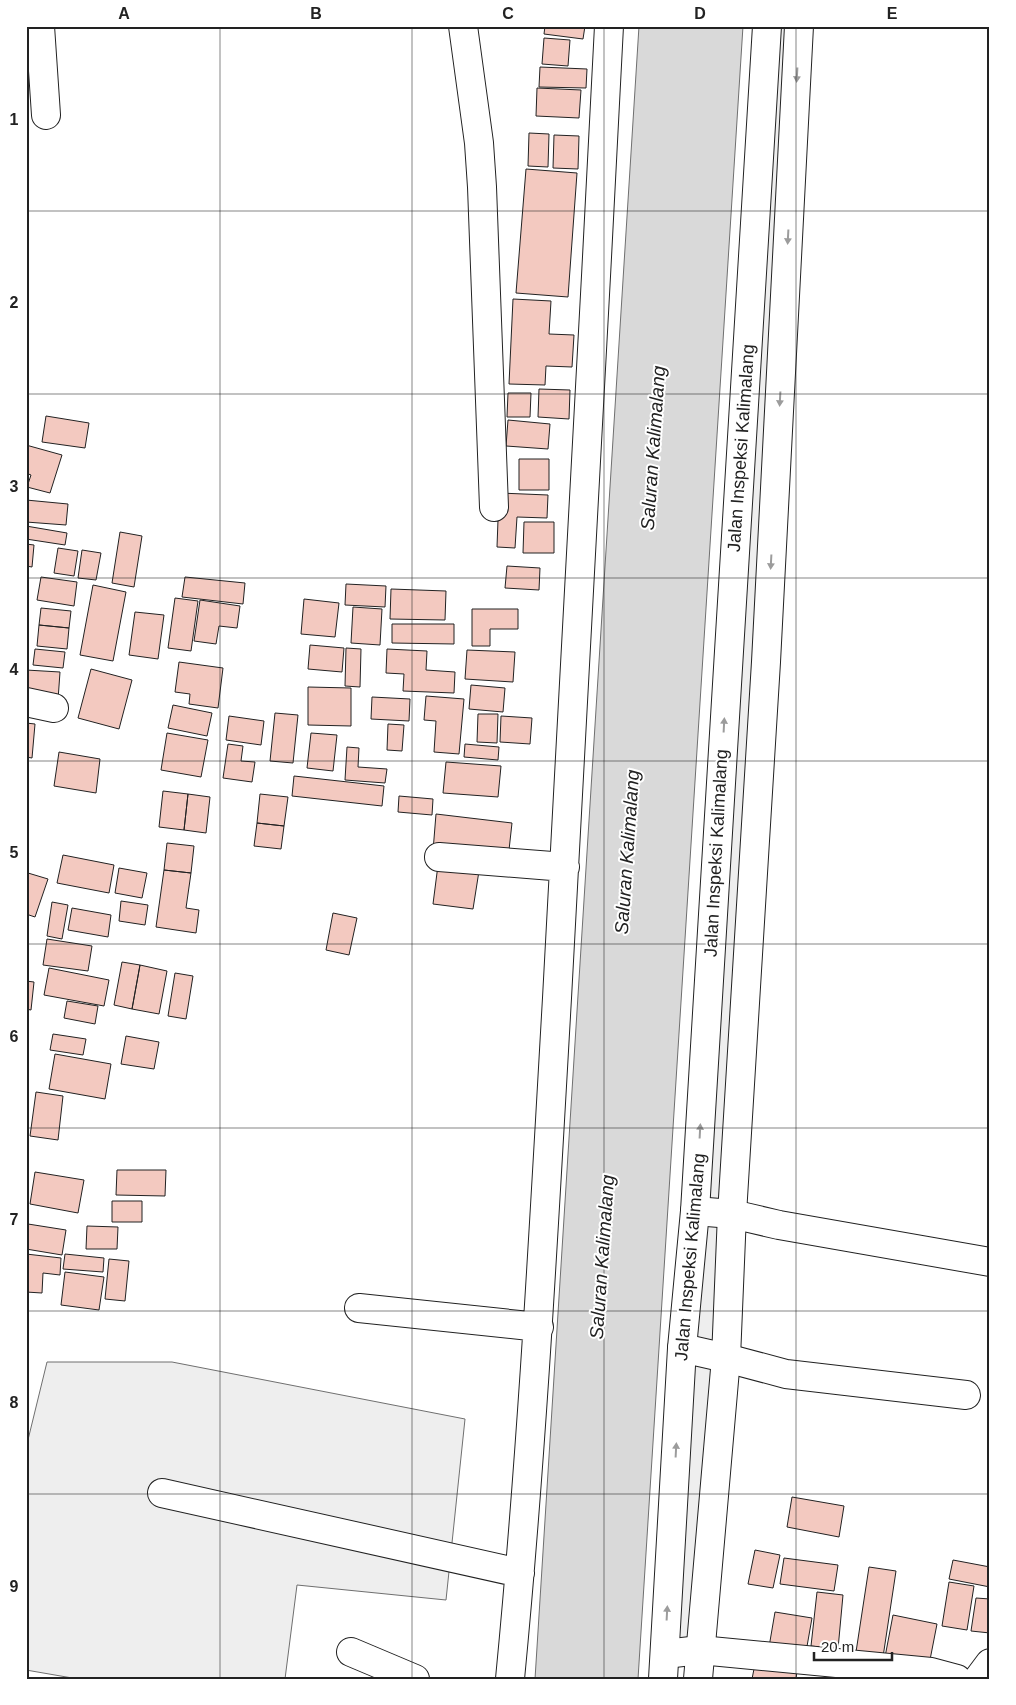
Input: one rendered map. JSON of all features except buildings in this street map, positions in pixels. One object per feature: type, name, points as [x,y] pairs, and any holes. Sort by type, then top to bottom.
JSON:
[{"type":"main road","points":[[40,26],[46,115]]},
{"type":"main road","points":[[463,26],[479,143],[482,186],[494,507]]},
{"type":"main road","points":[[510,1679],[520,1573],[538,1327],[565,867],[609,26]]},
{"type":"main road","name":"Jalan Inspeksi Kalimalang","points":[[664,1666],[682,1348],[695,1211],[767,26]]},
{"type":"main road","name":"Jalan Inspeksi Kalimalang","points":[[698,1679],[726,1358],[732,1214],[766,662],[799,26]]},
{"type":"main road","points":[[728,654],[766,662]]},
{"type":"main road","points":[[26,702],[54,708]]},
{"type":"main road","points":[[439,857],[565,867]]},
{"type":"main road","points":[[695,1211],[732,1214],[778,1225],[990,1262]]},
{"type":"main road","points":[[359,1308],[538,1327]]},
{"type":"main road","points":[[682,1348],[786,1374],[966,1395]]},
{"type":"main road","points":[[162,1493],[520,1573]]},
{"type":"main road","points":[[664,1666],[700,1650],[931,1672],[958,1679]]},
{"type":"main road","points":[[351,1652],[415,1679]]},
{"type":"main road","points":[[978,1679],[990,1663]]},
{"type":"shaded area","points":[[767,26],[799,26],[700,1650],[665,1654]]},
{"type":"shaded area","points":[[47,1362],[172,1362],[465,1419],[446,1600],[297,1585],[285,1679],[78,1679],[26,1670],[26,1448]]},
{"type":"water","name":"Saluran Kalimalang","points":[[639,26],[743,26],[638,1679],[535,1679]]}]
